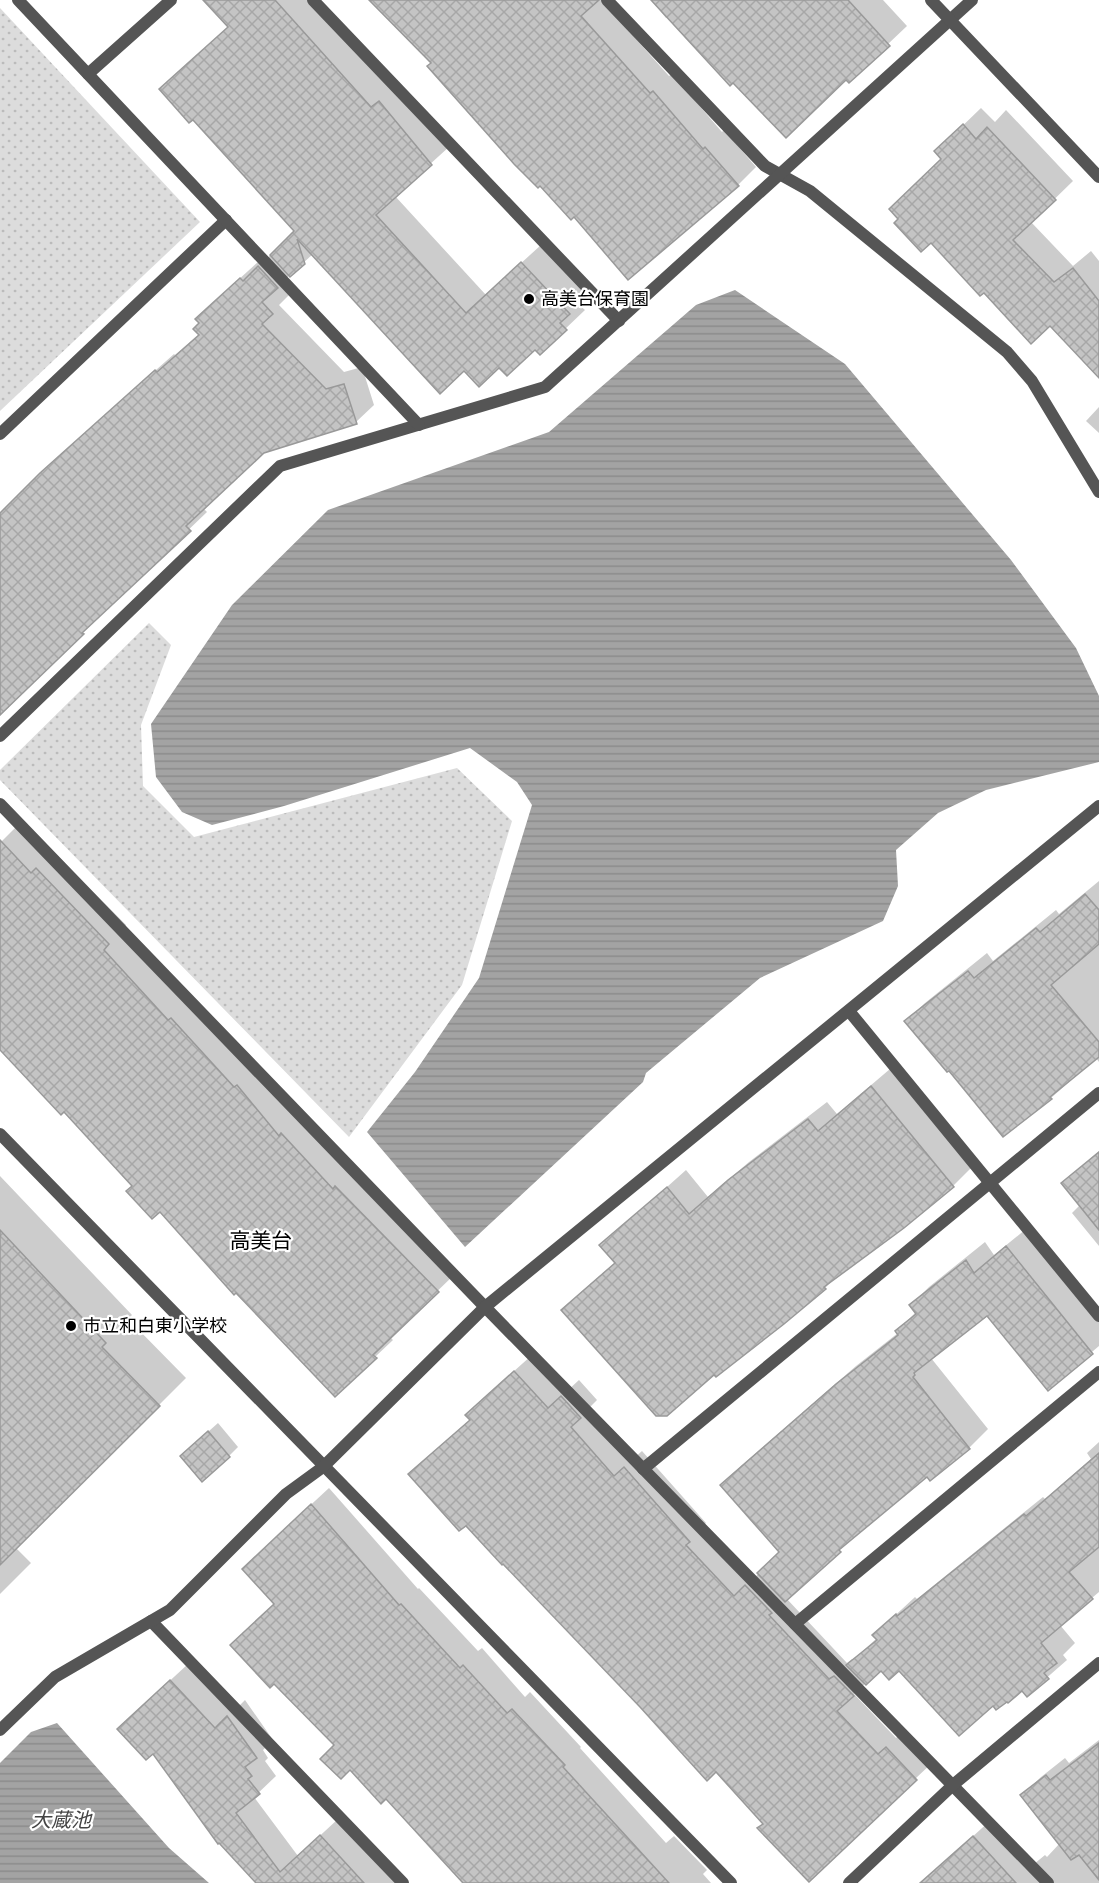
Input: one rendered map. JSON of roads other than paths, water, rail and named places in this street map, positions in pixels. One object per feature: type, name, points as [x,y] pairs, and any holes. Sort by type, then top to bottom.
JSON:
[{"type":"street","points":[[18,0],[419,425]]},
{"type":"street","points":[[88,74],[171,0]]},
{"type":"street","points":[[313,0],[619,321]]},
{"type":"street","points":[[607,0],[765,166],[810,191],[1007,352],[1032,381],[1099,492]]},
{"type":"street","points":[[931,0],[1099,177]]},
{"type":"street","points":[[0,736],[280,466],[545,387],[972,0]]},
{"type":"street","points":[[0,434],[226,220]]},
{"type":"street","points":[[0,804],[485,1307],[1048,1883]]},
{"type":"street","points":[[0,1730],[55,1677],[170,1610],[286,1494],[323,1467],[485,1307],[1099,806]]},
{"type":"street","points":[[849,1011],[1099,1316]]},
{"type":"street","points":[[643,1469],[1099,1093]]},
{"type":"street","points":[[0,1134],[731,1883]]},
{"type":"street","points":[[795,1624],[1099,1372]]},
{"type":"street","points":[[151,1621],[403,1883]]},
{"type":"street","points":[[849,1883],[953,1785],[1099,1663]]},
{"type":"water","points":[[735,290],[845,364],[1011,560],[1076,648],[1099,696],[1099,762],[986,790],[938,813],[896,850],[898,886],[883,921],[760,978],[646,1073],[643,1082],[465,1247],[367,1132],[415,1072],[479,978],[532,805],[517,782],[470,748],[284,806],[212,825],[182,812],[156,777],[151,724],[232,605],[328,510],[549,432],[696,305]]},
{"type":"water","name":"大蔵池","points":[[57,1723],[169,1848],[209,1883],[0,1883],[0,1763],[31,1732]]},
{"type":"place","name":"高美台保育園","points":[[529,299]]},
{"type":"place","name":"市立和白東小学校","points":[[71,1326]]},
{"type":"district","name":"高美台","points":[[261,1241]]}]
